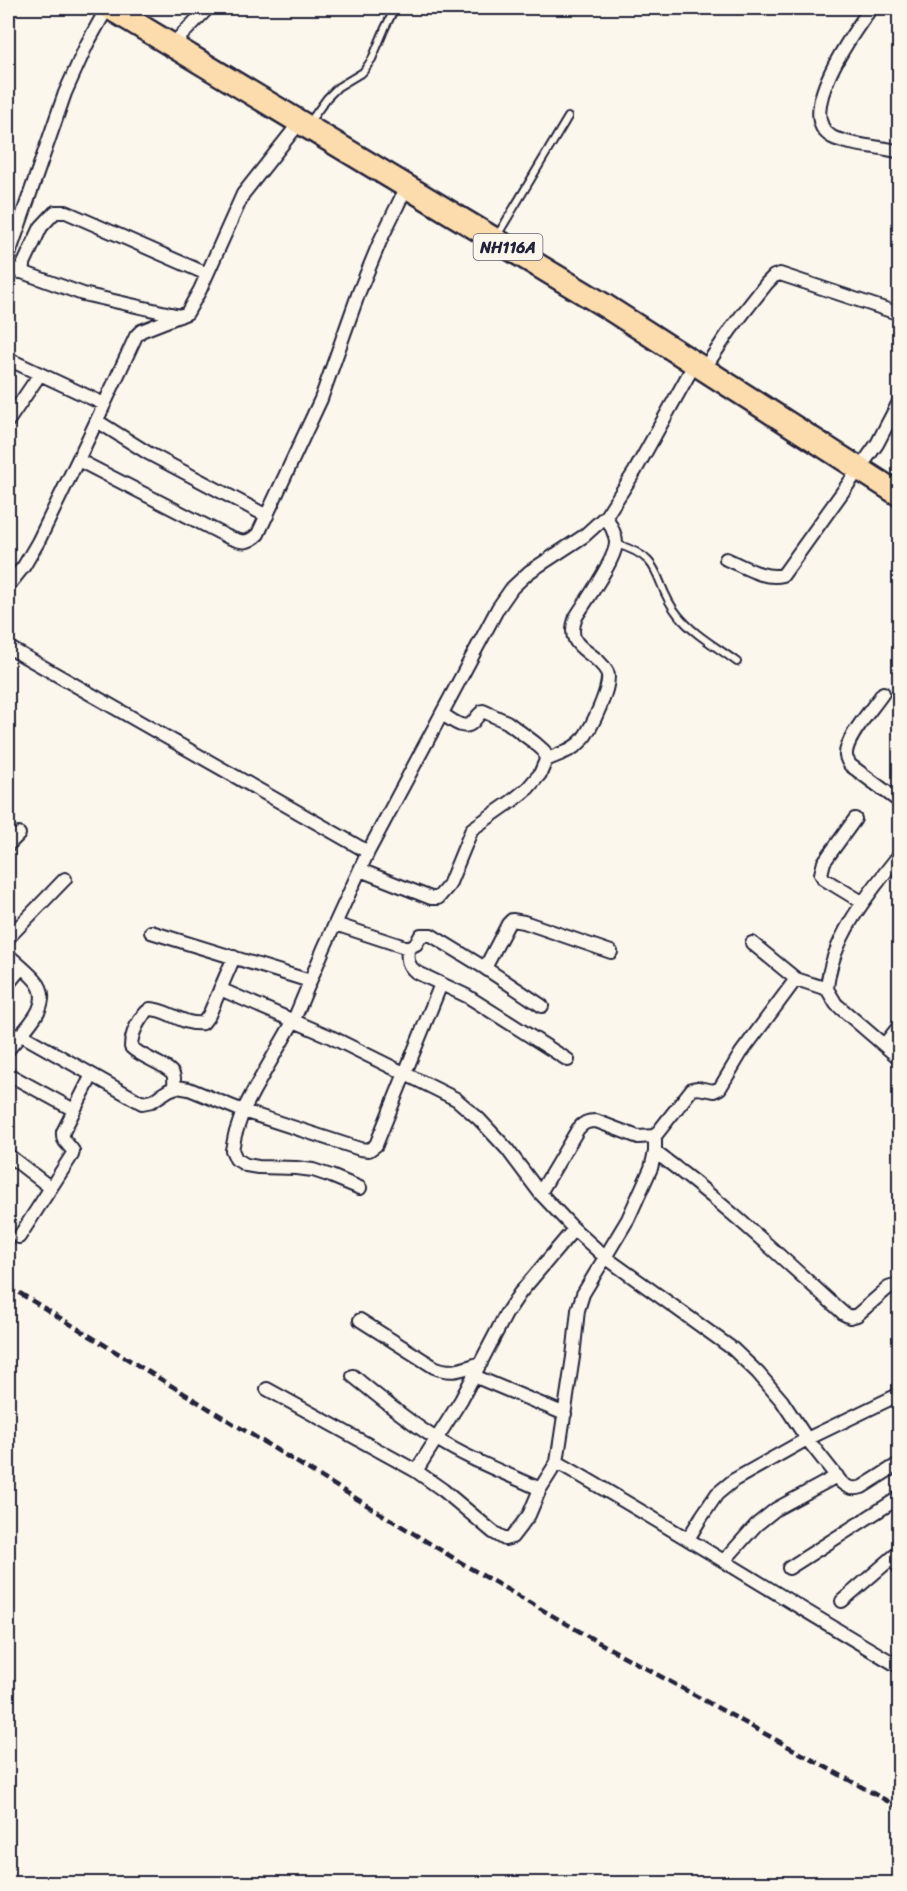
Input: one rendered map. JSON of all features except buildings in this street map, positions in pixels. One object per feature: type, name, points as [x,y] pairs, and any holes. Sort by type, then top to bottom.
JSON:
[{"type":"highway","name":"NH116A","points":[[109,8],[495,239],[900,495]]},
{"type":"street","points":[[8,257],[65,93],[87,44],[109,8]]},
{"type":"street","points":[[172,45],[208,8]]},
{"type":"street","points":[[872,8],[836,61],[825,87],[819,111],[823,128],[831,136],[900,152]]},
{"type":"street","points":[[8,586],[30,557],[136,336],[141,331],[187,313],[243,194],[303,124]]},
{"type":"street","points":[[78,460],[228,537],[241,542],[251,541],[258,534],[267,516],[321,399],[359,292],[381,239],[407,186]]},
{"type":"street","points":[[180,316],[83,294],[14,269],[40,227],[55,212],[66,212],[207,274]]},
{"type":"street","points":[[360,1188],[313,1170],[246,1165],[236,1159],[232,1150],[235,1135],[243,1111],[293,1022],[368,852],[498,608],[512,588],[529,572],[584,536],[606,516],[699,366],[774,276],[780,274],[900,314]]},
{"type":"street","points":[[8,360],[104,404]]},
{"type":"street","points":[[8,421],[40,375]]},
{"type":"street","points":[[726,559],[765,575],[775,577],[783,574],[877,444],[900,400]]},
{"type":"street","points":[[97,421],[148,453],[267,516]]},
{"type":"street","points":[[546,760],[573,749],[583,740],[609,683],[609,674],[576,642],[572,637],[571,628],[612,557],[616,544],[614,532],[606,516]]},
{"type":"street","points":[[8,650],[368,852]]},
{"type":"street","points":[[884,693],[854,734],[847,746],[846,757],[850,765],[900,802]]},
{"type":"street","points":[[360,870],[431,898],[438,898],[448,885],[472,829],[512,801],[540,774],[546,760],[544,751],[507,722],[483,711],[467,727],[463,727],[442,714]]},
{"type":"street","points":[[855,819],[824,862],[821,874],[824,879],[862,902]]},
{"type":"street","points":[[8,845],[19,834]]},
{"type":"street","points":[[899,855],[862,902],[851,920],[828,971],[827,989],[836,1004],[900,1059]]},
{"type":"street","points":[[8,939],[65,879]]},
{"type":"street","points":[[485,968],[512,920],[611,952]]},
{"type":"street","points":[[335,924],[408,948],[412,947],[421,935],[431,935],[542,1006]]},
{"type":"street","points":[[151,932],[310,981]]},
{"type":"street","points":[[752,943],[796,979],[827,989]]},
{"type":"street","points":[[408,948],[407,961],[410,967],[491,1010],[568,1060]]},
{"type":"street","points":[[8,955],[36,981],[44,998],[39,1010],[8,1050]]},
{"type":"street","points":[[174,1088],[174,1076],[171,1071],[143,1057],[131,1047],[131,1040],[141,1018],[150,1009],[158,1009],[195,1024],[203,1023],[209,1015],[234,957]]},
{"type":"street","points":[[8,984],[21,968]]},
{"type":"street","points":[[540,1193],[583,1124],[596,1121],[638,1137],[648,1138],[655,1136],[692,1089],[714,1091],[720,1088],[741,1053],[796,979]]},
{"type":"street","points":[[20,1034],[142,1103],[152,1101],[174,1088],[189,1089],[243,1111],[369,1150],[376,1145],[441,984]]},
{"type":"street","points":[[220,989],[331,1037],[456,1099],[479,1119],[507,1149],[540,1193],[574,1229],[605,1257],[733,1349],[758,1373],[782,1401],[807,1439],[848,1487],[855,1489],[862,1487],[900,1463]]},
{"type":"street","points":[[884,1045],[900,1024]]},
{"type":"street","points":[[8,1074],[74,1110]]},
{"type":"street","points":[[20,1237],[72,1155],[73,1151],[62,1137],[92,1075]]},
{"type":"street","points":[[267,1389],[416,1471],[443,1490],[493,1532],[505,1539],[512,1537],[529,1515],[540,1489],[557,1462],[578,1310],[583,1294],[628,1219],[651,1168],[655,1152],[655,1136]]},
{"type":"street","points":[[655,1152],[738,1217],[844,1314],[850,1317],[857,1315],[888,1288],[894,1286],[900,1289]]},
{"type":"street","points":[[8,1155],[51,1188]]},
{"type":"street","points":[[416,1471],[474,1376],[506,1314],[520,1293],[574,1229]]},
{"type":"street","points":[[360,1320],[434,1368],[454,1372],[480,1363]]},
{"type":"street","points":[[353,1376],[437,1440],[540,1489]]},
{"type":"street","points":[[474,1376],[565,1414]]},
{"type":"street","points":[[688,1539],[717,1494],[734,1480],[807,1439],[900,1394]]},
{"type":"street","points":[[557,1462],[900,1667]]},
{"type":"street","points":[[724,1561],[756,1525],[776,1509],[837,1476]]},
{"type":"street","points":[[789,1568],[900,1497]]},
{"type":"street","points":[[842,1601],[897,1559]]},
{"type":"lane","points":[[303,124],[338,87],[363,72],[372,59],[395,8]]},
{"type":"lane","points":[[495,239],[568,117]]},
{"type":"lane","points":[[616,544],[631,548],[646,558],[656,569],[677,614],[692,629],[737,662]]},
{"type":"railway","points":[[8,1286],[470,1568],[598,1642],[900,1808]]}]
